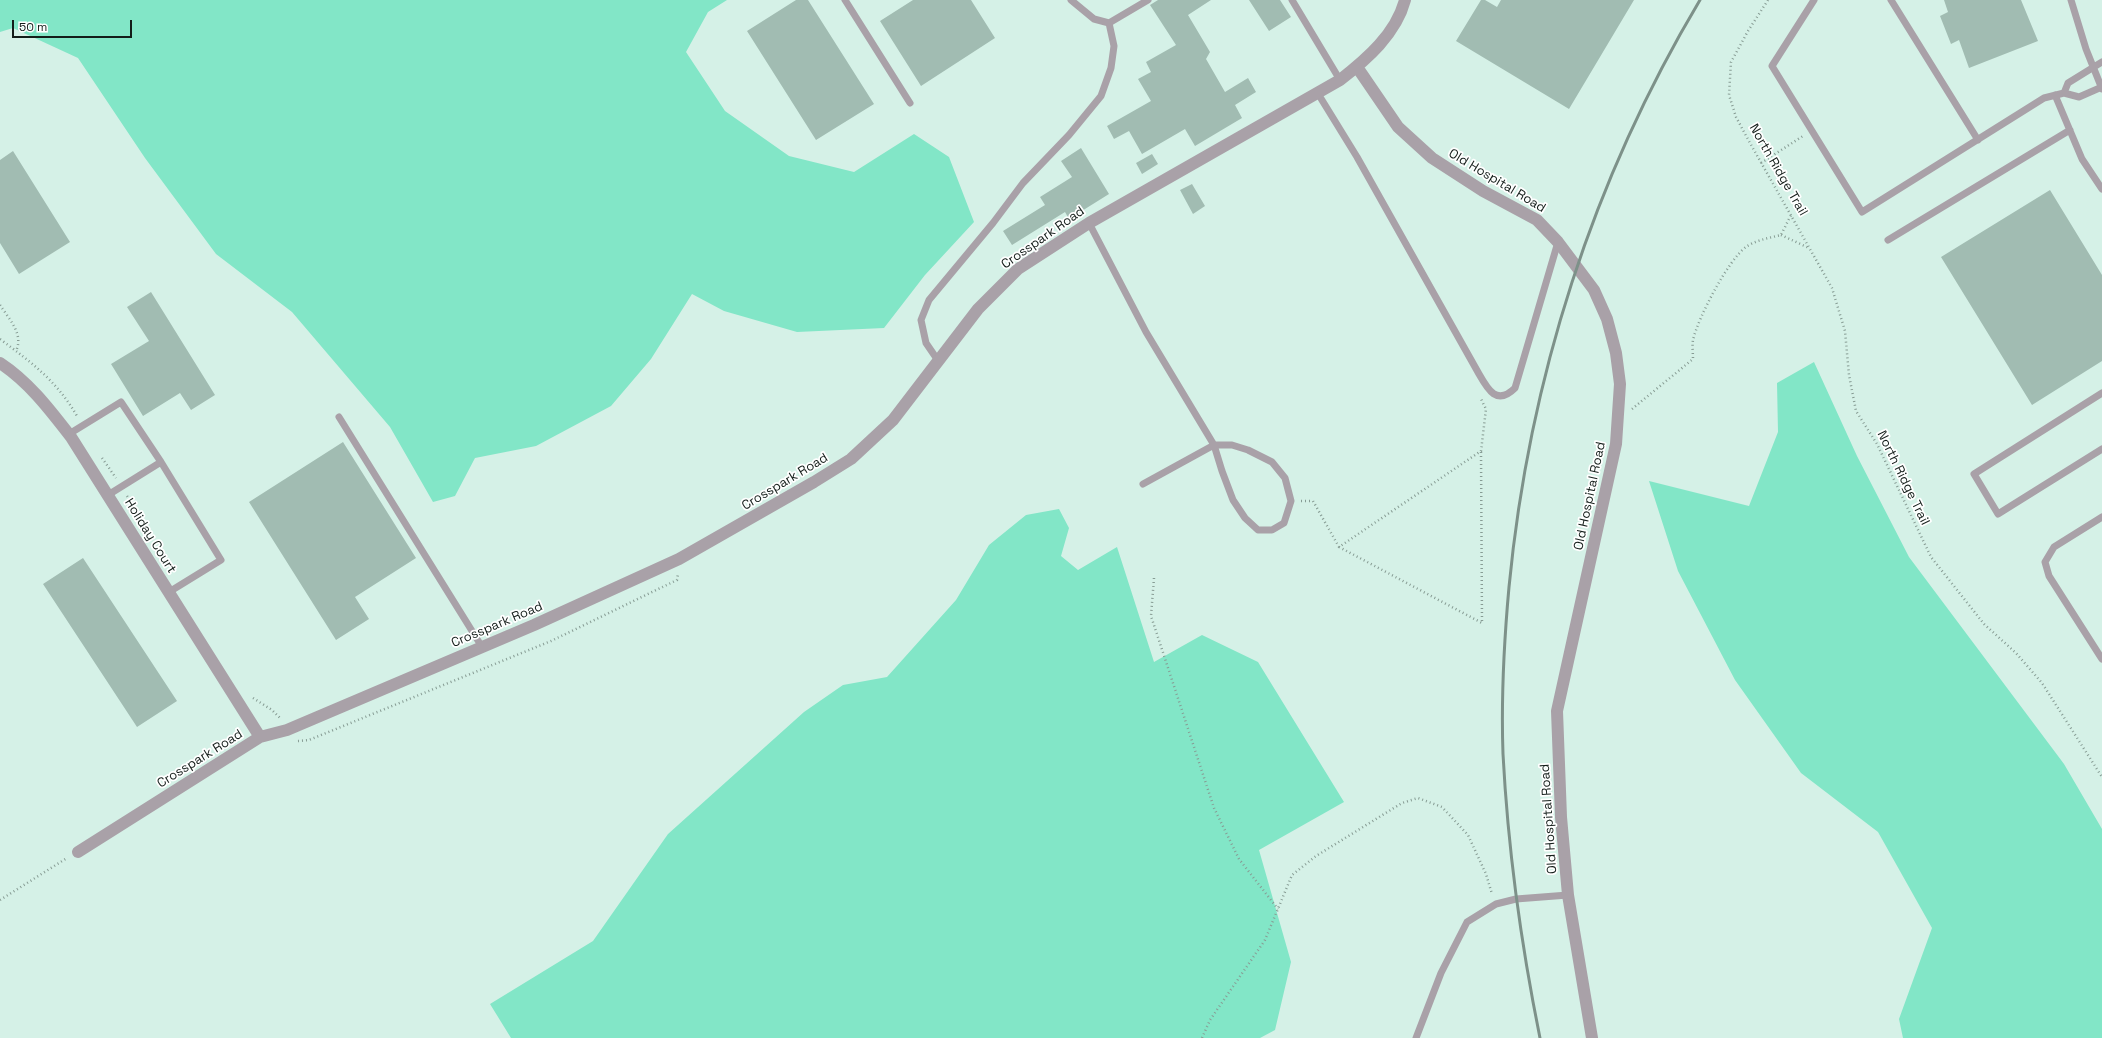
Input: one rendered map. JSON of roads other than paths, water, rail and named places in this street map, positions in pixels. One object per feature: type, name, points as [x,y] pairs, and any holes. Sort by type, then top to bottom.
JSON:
[{"type":"street","name":"Crosspark Road","points":[[78,852],[260,737],[287,730],[482,647],[679,559],[808,486],[851,458],[893,420],[939,362],[978,309],[1014,274],[1089,223],[1340,80],[1357,67],[1386,39],[1405,0]]},
{"type":"street","name":"Old Hospital Road","points":[[1357,67],[1398,127],[1432,158],[1483,191],[1537,220],[1558,242],[1594,290],[1607,319],[1616,353],[1620,384],[1616,444],[1557,711],[1561,817],[1568,896],[1592,1038]]},
{"type":"street","name":"Holiday Court","points":[[0,363],[29,387],[52,412],[69,434],[260,737]]},
{"type":"lane","points":[[845,0],[910,103]]},
{"type":"lane","points":[[1071,0],[1094,19],[1109,23],[1148,0]]},
{"type":"lane","points":[[1292,0],[1340,80]]},
{"type":"lane","points":[[1814,0],[1772,66],[1862,212],[2044,98],[2064,93],[2079,97],[2102,88],[2093,67],[2071,0]]},
{"type":"lane","points":[[1892,0],[1978,140]]},
{"type":"lane","points":[[939,362],[926,343],[921,320],[929,300],[993,223],[1022,183],[1069,135],[1101,96],[1111,68],[1114,46],[1109,23]]},
{"type":"lane","points":[[2064,93],[2068,83],[2102,62]]},
{"type":"lane","points":[[1317,92],[1357,158],[1485,385],[1495,395],[1502,396],[1510,394],[1515,388],[1558,242]]},
{"type":"lane","points":[[2054,95],[2082,159],[2102,189]]},
{"type":"lane","points":[[1888,240],[2070,130]]},
{"type":"lane","points":[[1089,223],[1146,332],[1214,445],[1222,472],[1233,500],[1245,518],[1258,530],[1272,530],[1284,523],[1291,501],[1285,478],[1272,462],[1248,450],[1232,445],[1214,445],[1144,484]]},
{"type":"lane","points":[[2102,393],[1974,474],[1998,514],[2102,449]]},
{"type":"lane","points":[[69,434],[121,402],[161,462],[221,560],[169,592]]},
{"type":"lane","points":[[339,417],[482,647]]},
{"type":"lane","points":[[108,495],[161,462]]},
{"type":"lane","points":[[2102,517],[2054,547],[2045,562],[2049,576],[2102,659]]},
{"type":"lane","points":[[1416,1038],[1441,972],[1468,922],[1496,904],[1516,899],[1568,896]]},
{"type":"railway","points":[[1540,1038],[1516,897],[1508,826],[1502,733],[1503,670],[1509,587],[1519,509],[1532,433],[1550,357],[1572,283],[1598,210],[1628,138],[1662,68],[1700,0]]}]
